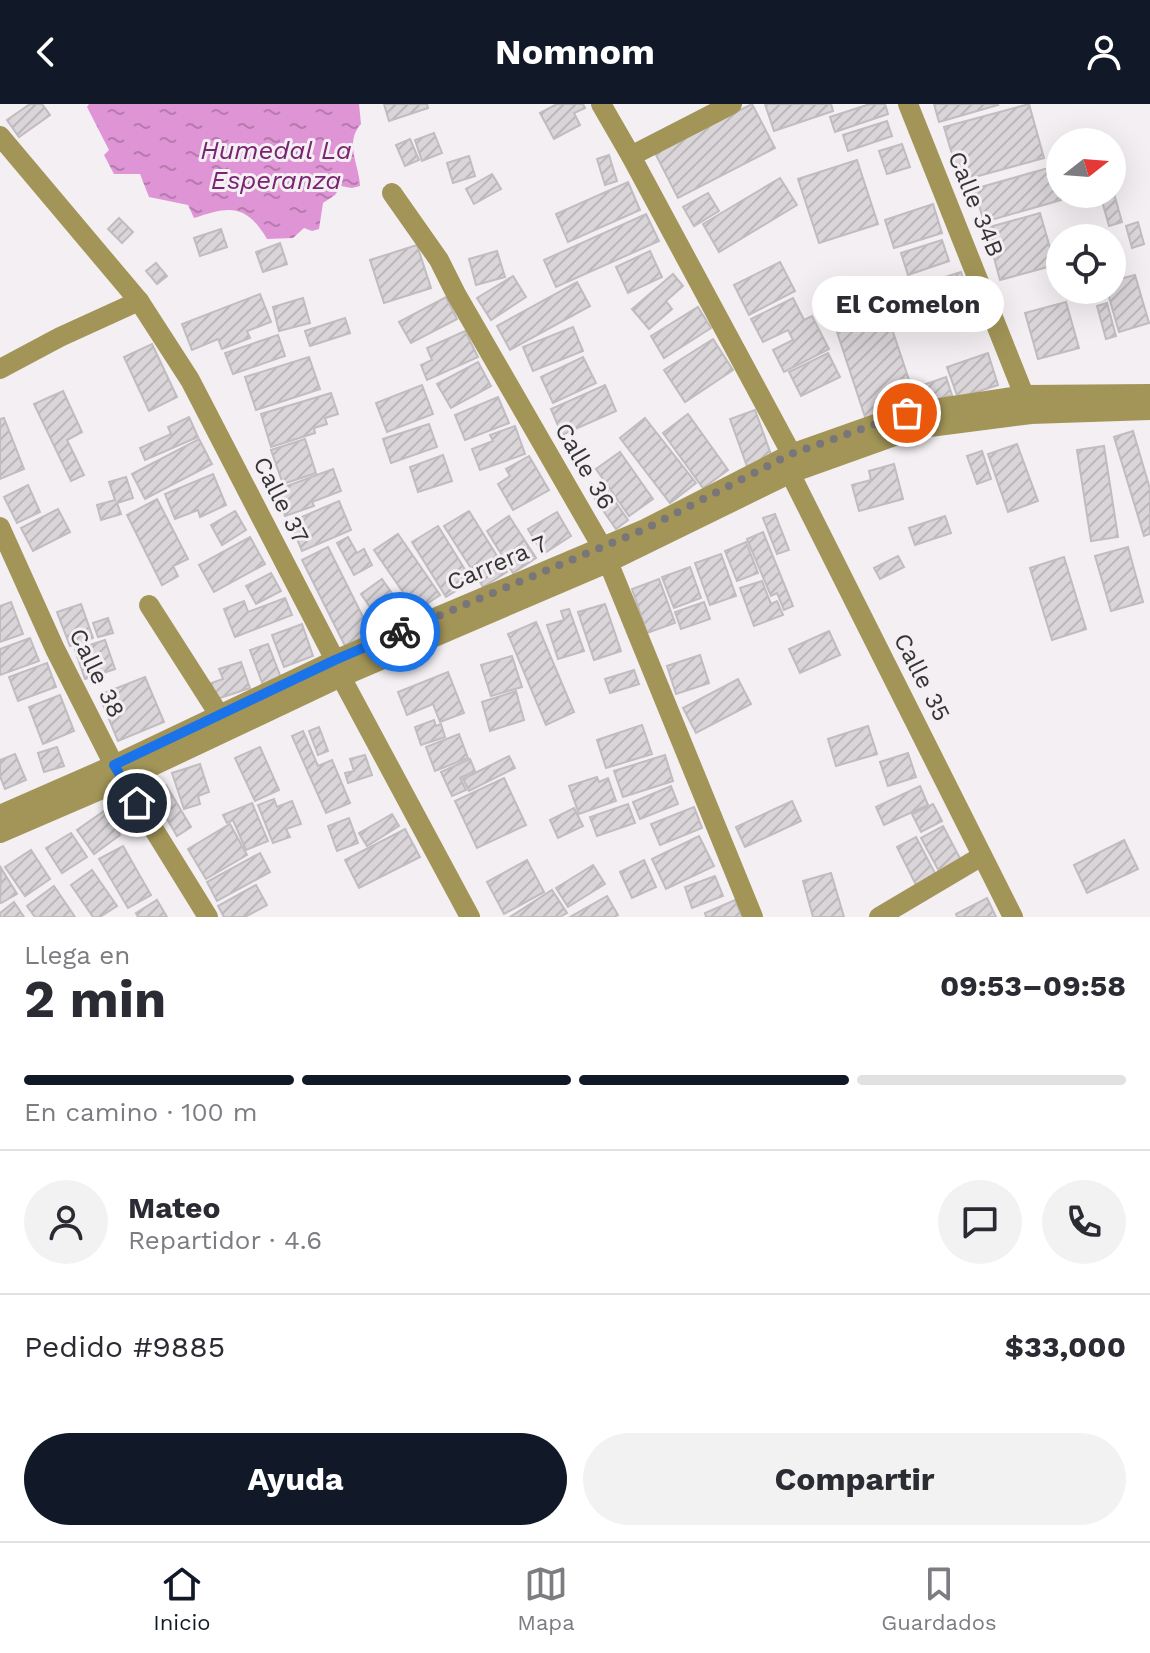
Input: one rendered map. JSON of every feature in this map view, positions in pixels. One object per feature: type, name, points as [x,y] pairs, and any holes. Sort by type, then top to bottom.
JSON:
[{"type":"street","name":"Calle 35","points":[[601,104],[791,464],[1013,917]]},
{"type":"street","points":[[631,156],[732,104]]},
{"type":"street","name":"Calle 34B","points":[[908,104],[1028,405]]},
{"type":"street","name":"Calle 37","points":[[0,136],[139,301],[190,380],[470,917]]},
{"type":"street","name":"Calle 36","points":[[392,193],[439,260],[605,555],[753,917]]},
{"type":"street","points":[[0,369],[139,301]]},
{"type":"street","points":[[1028,405],[1150,394]]},
{"type":"street","points":[[1028,405],[1150,410]]},
{"type":"street","name":"Carrera 7","points":[[1,827],[338,669],[605,555],[645,529],[907,413],[1028,405]]},
{"type":"street","name":"Calle 38","points":[[0,527],[55,649],[119,773],[208,917]]},
{"type":"street","points":[[149,605],[224,723]]},
{"type":"street","points":[[879,917],[982,856]]},
{"type":"water","name":"Humedal La Esperanza","points":[[89,104],[359,104],[361,124],[353,146],[360,186],[341,186],[335,195],[323,203],[319,229],[312,231],[304,228],[293,238],[267,239],[251,219],[235,210],[217,211],[194,218],[188,205],[149,197],[140,174],[114,174],[104,155],[109,150],[87,107]]},
{"type":"building","points":[[30,104],[42,104],[50,115],[19,137],[7,120]]},
{"type":"building","points":[[384,104],[427,104],[428,108],[389,121]]},
{"type":"building","points":[[557,104],[583,104],[585,108],[574,113],[580,125],[554,139],[540,113]]},
{"type":"building","points":[[752,104],[775,148],[678,198],[655,153]]},
{"type":"building","points":[[765,104],[831,104],[833,111],[774,131]]},
{"type":"building","points":[[870,104],[885,104],[888,114],[835,132],[830,117]]},
{"type":"building","points":[[934,104],[997,104],[998,105],[939,122]]},
{"type":"building","points":[[1029,104],[1044,158],[960,181],[944,127]]},
{"type":"building","points":[[887,121],[892,136],[848,151],[843,135]]},
{"type":"building","points":[[434,133],[442,153],[422,161],[415,140]]},
{"type":"building","points":[[410,139],[419,160],[405,166],[396,145]]},
{"type":"building","points":[[902,144],[910,167],[887,174],[879,151]]},
{"type":"building","points":[[609,155],[617,181],[605,185],[597,159]]},
{"type":"building","points":[[469,156],[475,176],[453,183],[447,163]]},
{"type":"building","points":[[857,160],[878,224],[819,243],[798,179]]},
{"type":"building","points":[[1046,169],[1046,204],[984,222],[974,189]]},
{"type":"building","points":[[492,174],[501,189],[474,204],[466,189]]},
{"type":"building","points":[[780,178],[797,205],[719,252],[703,224]]},
{"type":"building","points":[[628,182],[640,210],[568,242],[556,214]]},
{"type":"building","points":[[708,193],[719,211],[694,226],[683,207]]},
{"type":"building","points":[[933,204],[942,233],[894,248],[885,220]]},
{"type":"building","points":[[1104,208],[1118,208],[1122,222],[1108,224]]},
{"type":"building","points":[[1040,213],[1046,234],[1046,267],[1000,280],[986,228]]},
{"type":"building","points":[[646,214],[659,241],[556,287],[544,260]]},
{"type":"building","points":[[119,218],[133,232],[122,243],[108,229]]},
{"type":"building","points":[[1138,222],[1144,244],[1132,248],[1126,226]]},
{"type":"building","points":[[221,229],[227,247],[200,256],[194,238]]},
{"type":"building","points":[[942,240],[949,261],[908,275],[901,253]]},
{"type":"building","points":[[280,243],[287,264],[263,272],[256,252]]},
{"type":"building","points":[[417,245],[431,288],[384,303],[370,260]]},
{"type":"building","points":[[497,251],[505,277],[476,285],[469,259]]},
{"type":"building","points":[[650,251],[662,277],[628,293],[616,267]]},
{"type":"building","points":[[780,262],[795,291],[749,315],[734,285]]},
{"type":"building","points":[[156,263],[167,276],[157,284],[146,271]]},
{"type":"building","points":[[961,272],[971,302],[937,313],[926,283]]},
{"type":"building","points":[[673,274],[683,286],[666,301],[672,309],[649,329],[632,309]]},
{"type":"building","points":[[1135,275],[1149,323],[1119,332],[1111,304],[1126,304],[1126,277]]},
{"type":"building","points":[[513,276],[526,297],[491,320],[477,298]]},
{"type":"building","points":[[919,277],[924,292],[903,298],[908,312],[882,320],[877,306],[853,313],[849,299]]},
{"type":"building","points":[[577,282],[590,306],[510,350],[497,326]]},
{"type":"building","points":[[260,294],[271,322],[247,331],[250,338],[222,349],[218,339],[192,350],[182,324]]},
{"type":"building","points":[[446,297],[457,319],[411,343],[399,322]]},
{"type":"building","points":[[303,298],[310,323],[279,331],[273,307]]},
{"type":"building","points":[[793,298],[804,320],[812,316],[829,349],[784,372],[773,350],[793,340],[788,330],[763,342],[751,319]]},
{"type":"building","points":[[1067,304],[1079,348],[1038,359],[1025,313]]},
{"type":"building","points":[[1107,304],[1116,336],[1106,339],[1097,306]]},
{"type":"building","points":[[698,307],[711,328],[664,358],[651,336]]},
{"type":"building","points":[[877,315],[883,331],[892,329],[912,389],[946,377],[952,395],[867,423],[836,329]]},
{"type":"building","points":[[345,318],[350,333],[310,346],[305,331]]},
{"type":"building","points":[[573,327],[583,351],[533,371],[523,347]]},
{"type":"building","points":[[465,331],[478,357],[427,380],[421,365],[432,360],[427,348]]},
{"type":"building","points":[[278,335],[285,356],[233,374],[225,353]]},
{"type":"building","points":[[713,339],[733,370],[685,402],[664,370]]},
{"type":"building","points":[[152,344],[177,397],[149,411],[124,357]]},
{"type":"building","points":[[828,353],[840,377],[801,396],[789,372]]},
{"type":"building","points":[[988,353],[998,385],[958,398],[947,367]]},
{"type":"building","points":[[309,357],[320,389],[256,410],[245,377]]},
{"type":"building","points":[[583,357],[596,383],[553,403],[541,377]]},
{"type":"building","points":[[478,362],[491,386],[451,408],[437,384]]},
{"type":"building","points":[[422,385],[433,414],[387,432],[376,403]]},
{"type":"building","points":[[605,385],[616,411],[562,435],[551,409]]},
{"type":"building","points":[[63,391],[82,432],[67,440],[84,475],[71,481],[34,404]]},
{"type":"building","points":[[331,393],[338,414],[325,418],[327,424],[314,428],[315,433],[271,447],[261,414]]},
{"type":"building","points":[[498,397],[509,423],[465,440],[455,415]]},
{"type":"building","points":[[755,410],[773,460],[748,469],[730,419]]},
{"type":"building","points":[[688,414],[728,470],[703,488],[663,433]]},
{"type":"building","points":[[189,417],[198,437],[145,460],[140,448],[171,434],[168,427]]},
{"type":"building","points":[[4,418],[24,469],[0,479],[0,419]]},
{"type":"building","points":[[645,418],[696,483],[670,503],[620,438]]},
{"type":"building","points":[[429,424],[437,447],[391,463],[383,439]]},
{"type":"building","points":[[515,426],[525,454],[480,470],[472,449],[493,441],[490,435]]},
{"type":"building","points":[[1133,431],[1150,489],[1150,534],[1144,536],[1114,437]]},
{"type":"building","points":[[199,439],[212,464],[145,499],[132,474]]},
{"type":"building","points":[[305,439],[316,473],[283,484],[271,450]]},
{"type":"building","points":[[1017,444],[1038,501],[1008,512],[988,454]]},
{"type":"building","points":[[1104,446],[1118,537],[1091,541],[1077,450]]},
{"type":"building","points":[[982,451],[991,479],[977,484],[967,456]]},
{"type":"building","points":[[620,452],[653,499],[629,516],[596,469]]},
{"type":"building","points":[[443,455],[452,481],[418,492],[410,467]]},
{"type":"building","points":[[529,456],[549,490],[513,510],[498,484],[510,476],[506,469]]},
{"type":"building","points":[[894,464],[903,499],[859,511],[852,485],[871,480],[869,471]]},
{"type":"building","points":[[333,469],[341,491],[312,502],[314,506],[285,516],[276,490]]},
{"type":"building","points":[[213,474],[226,505],[200,517],[198,510],[175,519],[165,494]]},
{"type":"building","points":[[126,477],[133,498],[117,503],[121,514],[101,520],[97,505],[115,500],[109,482]]},
{"type":"building","points":[[28,485],[40,512],[17,523],[4,497]]},
{"type":"building","points":[[605,487],[628,520],[616,529],[593,496]]},
{"type":"building","points":[[157,499],[188,559],[173,566],[178,576],[162,585],[127,515]]},
{"type":"building","points":[[339,501],[351,530],[302,551],[290,522]]},
{"type":"building","points":[[58,509],[70,532],[33,551],[21,528]]},
{"type":"building","points":[[235,511],[246,530],[222,545],[211,525]]},
{"type":"building","points":[[469,511],[507,572],[483,587],[444,526]]},
{"type":"building","points":[[557,512],[571,536],[543,554],[528,529]]},
{"type":"building","points":[[775,514],[789,550],[777,554],[763,518]]},
{"type":"building","points":[[509,516],[536,558],[513,573],[487,531]]},
{"type":"building","points":[[945,516],[951,533],[915,545],[909,528]]},
{"type":"building","points":[[438,526],[472,581],[446,597],[412,542]]},
{"type":"building","points":[[763,532],[793,606],[784,610],[777,593],[771,596],[747,539]]},
{"type":"building","points":[[398,534],[440,595],[416,611],[374,550]]},
{"type":"building","points":[[250,537],[265,564],[214,592],[199,565]]},
{"type":"building","points":[[348,537],[357,553],[364,549],[372,565],[354,575],[337,543]]},
{"type":"building","points":[[746,542],[758,573],[737,581],[725,551]]},
{"type":"building","points":[[328,547],[371,633],[345,646],[302,560]]},
{"type":"building","points":[[1128,547],[1143,602],[1111,611],[1095,556]]},
{"type":"building","points":[[721,554],[736,596],[710,605],[695,563]]},
{"type":"building","points":[[898,556],[904,567],[880,579],[874,568]]},
{"type":"building","points":[[1064,557],[1086,629],[1052,640],[1030,568]]},
{"type":"building","points":[[690,567],[701,598],[674,608],[662,577]]},
{"type":"building","points":[[271,573],[281,591],[256,604],[246,586]]},
{"type":"building","points":[[382,579],[405,612],[384,627],[361,594]]},
{"type":"building","points":[[659,579],[675,623],[647,633],[632,589]]},
{"type":"building","points":[[762,581],[771,604],[777,601],[783,615],[754,626],[740,588]]},
{"type":"building","points":[[285,598],[292,615],[235,637],[224,609],[244,601],[248,612]]},
{"type":"building","points":[[11,602],[23,634],[0,642],[0,606]]},
{"type":"building","points":[[704,602],[710,619],[681,629],[675,612]]},
{"type":"building","points":[[81,604],[93,638],[70,646],[57,612]]},
{"type":"building","points":[[605,604],[621,651],[594,660],[578,612]]},
{"type":"building","points":[[569,609],[584,651],[558,659],[547,625],[564,620],[561,611]]},
{"type":"building","points":[[108,618],[113,633],[98,637],[93,623]]},
{"type":"building","points":[[536,622],[574,712],[546,725],[508,634]]},
{"type":"building","points":[[302,624],[313,656],[284,667],[272,635]]},
{"type":"building","points":[[829,631],[840,655],[800,673],[789,649]]},
{"type":"building","points":[[30,638],[39,661],[0,675],[0,649]]},
{"type":"building","points":[[105,640],[115,669],[85,679],[75,650]]},
{"type":"building","points":[[268,644],[281,678],[263,685],[250,650]]},
{"type":"building","points":[[700,655],[709,683],[676,694],[667,666]]},
{"type":"building","points":[[512,656],[522,687],[491,696],[481,665]]},
{"type":"building","points":[[241,662],[250,688],[217,699],[211,683],[223,679],[219,669]]},
{"type":"building","points":[[47,663],[56,687],[18,701],[9,677]]},
{"type":"building","points":[[634,670],[639,684],[610,693],[605,679]]},
{"type":"building","points":[[448,672],[464,713],[440,722],[433,704],[407,715],[398,692]]},
{"type":"building","points":[[145,677],[164,722],[118,741],[99,695]]},
{"type":"building","points":[[738,679],[751,704],[696,733],[683,708]]},
{"type":"building","points":[[516,691],[524,720],[490,731],[482,702]]},
{"type":"building","points":[[60,695],[74,731],[43,744],[29,707]]},
{"type":"building","points":[[434,720],[436,726],[441,724],[445,737],[421,745],[415,727]]},
{"type":"building","points":[[642,725],[652,754],[606,768],[597,740]]},
{"type":"building","points":[[868,726],[877,754],[836,766],[828,739]]},
{"type":"building","points":[[319,727],[328,751],[318,755],[309,731]]},
{"type":"building","points":[[303,731],[318,766],[332,760],[350,803],[326,813],[292,736]]},
{"type":"building","points":[[459,734],[468,758],[435,771],[426,747]]},
{"type":"building","points":[[57,747],[64,766],[44,772],[38,753]]},
{"type":"building","points":[[260,747],[279,790],[255,801],[235,758]]},
{"type":"building","points":[[908,753],[916,777],[888,786],[880,762]]},
{"type":"building","points":[[15,754],[26,780],[5,789],[0,776],[0,760]]},
{"type":"building","points":[[365,755],[372,775],[348,783],[345,773],[354,771],[350,759]]},
{"type":"building","points":[[665,755],[673,781],[623,797],[614,771]]},
{"type":"building","points":[[509,756],[515,768],[469,791],[463,779]]},
{"type":"building","points":[[470,759],[475,771],[460,778],[466,790],[452,796],[441,772]]},
{"type":"building","points":[[200,764],[209,792],[198,796],[200,804],[184,809],[172,773]]},
{"type":"building","points":[[597,777],[599,782],[608,778],[616,801],[579,814],[569,786]]},
{"type":"building","points":[[504,778],[526,825],[477,848],[455,801]]},
{"type":"building","points":[[166,785],[191,827],[177,836],[152,793]]},
{"type":"building","points":[[671,786],[678,804],[640,819],[633,802]]},
{"type":"building","points":[[920,786],[928,805],[884,825],[876,807]]},
{"type":"building","points":[[274,799],[277,807],[292,801],[301,824],[286,829],[290,837],[273,843],[258,805]]},
{"type":"building","points":[[792,801],[801,821],[745,847],[736,827]]},
{"type":"building","points":[[252,803],[268,841],[246,850],[233,820],[227,823],[223,815]]},
{"type":"building","points":[[628,804],[635,823],[597,836],[590,817]]},
{"type":"building","points":[[933,804],[942,821],[921,832],[912,814]]},
{"type":"building","points":[[694,807],[702,828],[660,845],[651,824]]},
{"type":"building","points":[[574,808],[583,826],[558,838],[550,820]]},
{"type":"building","points":[[104,811],[120,835],[94,854],[77,830]]},
{"type":"building","points":[[392,814],[399,826],[367,846],[359,833]]},
{"type":"building","points":[[349,818],[358,843],[337,851],[328,826]]},
{"type":"building","points":[[230,824],[247,855],[206,879],[188,849]]},
{"type":"building","points":[[943,826],[963,864],[941,875],[921,838]]},
{"type":"building","points":[[405,829],[420,857],[359,888],[345,860]]},
{"type":"building","points":[[71,833],[87,857],[62,873],[46,848]]},
{"type":"building","points":[[699,836],[714,866],[666,889],[652,859]]},
{"type":"building","points":[[916,837],[937,877],[917,887],[897,847]]},
{"type":"building","points":[[1124,840],[1138,869],[1087,893],[1074,865]]},
{"type":"building","points":[[123,846],[151,895],[128,908],[99,859]]},
{"type":"building","points":[[31,850],[50,879],[25,896],[5,867]]},
{"type":"building","points":[[260,853],[270,872],[217,901],[207,882]]},
{"type":"building","points":[[527,860],[544,892],[504,914],[487,882]]},
{"type":"building","points":[[644,860],[656,887],[632,898],[620,872]]},
{"type":"building","points":[[593,865],[605,884],[568,907],[556,888]]},
{"type":"building","points":[[1,868],[17,894],[1,903],[0,902]]},
{"type":"building","points":[[92,870],[117,906],[100,917],[93,917],[71,885]]},
{"type":"building","points":[[831,873],[844,917],[813,917],[803,881]]},
{"type":"building","points":[[715,876],[723,896],[692,908],[685,887]]},
{"type":"building","points":[[256,885],[267,905],[245,917],[224,917],[218,906]]},
{"type":"building","points":[[54,886],[75,917],[35,917],[27,906]]},
{"type":"building","points":[[552,890],[567,913],[560,917],[510,917]]},
{"type":"building","points":[[607,896],[618,915],[570,917]]},
{"type":"building","points":[[987,898],[996,917],[957,917],[956,914]]},
{"type":"building","points":[[157,900],[167,917],[138,917],[136,913]]},
{"type":"building","points":[[735,900],[742,917],[706,917],[705,913]]},
{"type":"building","points":[[14,902],[24,917],[0,917],[0,913]]},
{"type":"way so far","points":[[400,632],[645,529],[791,454],[907,413]]},
{"type":"place","name":"El Comelon","points":[[907,413]]},
{"type":"route","points":[[137,803],[114,765],[400,632]]}]
